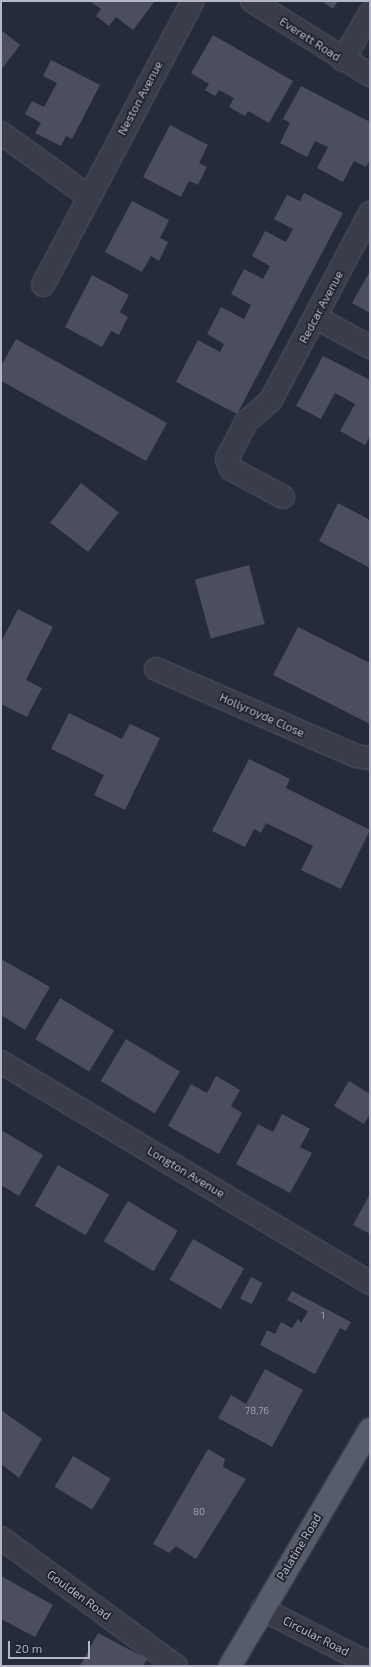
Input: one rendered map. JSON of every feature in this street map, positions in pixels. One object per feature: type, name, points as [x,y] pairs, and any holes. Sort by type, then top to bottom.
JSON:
[{"type":"main road","name":"Palatine Road","points":[[230,1666],[262,1609],[370,1429]]},
{"type":"street","name":"Neston Avenue","points":[[43,285],[88,196],[192,1]]},
{"type":"street","name":"Everett Road","points":[[252,1],[343,60],[370,75]]},
{"type":"street","points":[[343,60],[370,13]]},
{"type":"street","points":[[1,133],[88,196]]},
{"type":"street","name":"Redcar Avenue","points":[[283,497],[231,469],[227,459],[246,422],[271,400],[370,213]]},
{"type":"street","points":[[315,318],[370,347]]},
{"type":"street","name":"Hollyroyde Close","points":[[156,668],[356,756],[370,758]]},
{"type":"street","name":"Longton Avenue","points":[[1,1062],[370,1283]]},
{"type":"street","name":"Goulden Road","points":[[1,1538],[176,1666]]},
{"type":"street","name":"Circular Road","points":[[262,1609],[370,1664]]},
{"type":"building","points":[[90,1],[155,1],[133,30],[116,17],[109,26],[96,16],[101,9]]},
{"type":"building","points":[[321,1],[338,1],[333,9]]},
{"type":"building","points":[[1,30],[20,45],[1,70]]},
{"type":"building","points":[[213,35],[293,81],[269,123],[248,111],[245,116],[229,107],[234,98],[219,90],[215,96],[205,90],[209,84],[191,73]]},
{"type":"building","points":[[51,60],[100,85],[72,139],[66,136],[61,146],[35,133],[41,123],[25,114],[32,101],[44,107],[57,83],[43,76]]},
{"type":"building","points":[[301,86],[370,122],[370,160],[366,167],[354,161],[343,182],[317,168],[328,147],[315,141],[307,157],[280,143],[290,123],[283,119]]},
{"type":"building","points":[[170,125],[208,145],[199,163],[207,167],[198,185],[189,181],[181,197],[143,177]]},
{"type":"building","points":[[304,193],[343,213],[237,414],[176,382],[198,340],[220,352],[224,344],[207,334],[221,307],[244,319],[251,305],[231,294],[244,269],[263,279],[270,266],[252,256],[265,231],[286,242],[293,229],[274,219],[287,195],[300,201]]},
{"type":"building","points":[[132,201],[169,220],[160,238],[168,242],[159,261],[151,256],[142,272],[105,252]]},
{"type":"building","points":[[370,271],[370,313],[352,303]]},
{"type":"building","points":[[92,275],[129,295],[120,312],[128,317],[119,335],[111,331],[102,347],[65,327]]},
{"type":"building","points":[[16,339],[167,423],[146,461],[1,381],[1,366]]},
{"type":"building","points":[[323,356],[370,380],[370,436],[365,445],[340,431],[355,404],[335,393],[321,419],[296,406]]},
{"type":"building","points":[[81,483],[119,513],[88,552],[50,522]]},
{"type":"building","points":[[338,503],[370,520],[370,568],[319,541]]},
{"type":"building","points":[[249,565],[265,624],[211,638],[195,579]]},
{"type":"building","points":[[18,609],[53,627],[26,680],[42,688],[27,717],[1,704],[1,642]]},
{"type":"building","points":[[298,627],[370,663],[370,724],[273,675]]},
{"type":"building","points":[[69,713],[122,739],[130,724],[160,738],[125,810],[94,795],[104,775],[51,749]]},
{"type":"building","points":[[249,759],[290,779],[286,788],[370,830],[341,889],[301,870],[313,846],[266,823],[261,833],[254,829],[245,847],[212,831]]},
{"type":"building","points":[[1,959],[50,987],[25,1030],[1,1015]]},
{"type":"building","points":[[60,998],[114,1030],[89,1072],[35,1039]]},
{"type":"building","points":[[126,1039],[180,1071],[155,1113],[101,1081]]},
{"type":"building","points":[[216,1076],[240,1090],[231,1106],[242,1113],[219,1154],[168,1126],[191,1084],[207,1093]]},
{"type":"building","points":[[349,1081],[370,1094],[370,1114],[364,1124],[334,1106]]},
{"type":"building","points":[[282,1114],[310,1129],[300,1147],[312,1153],[290,1193],[236,1164],[258,1124],[273,1132]]},
{"type":"building","points":[[1,1130],[43,1155],[19,1196],[1,1185]]},
{"type":"building","points":[[58,1165],[109,1194],[86,1235],[34,1206]]},
{"type":"building","points":[[370,1194],[370,1234],[353,1225]]},
{"type":"building","points":[[128,1201],[178,1231],[154,1271],[104,1241]]},
{"type":"building","points":[[193,1239],[244,1268],[221,1309],[170,1280]]},
{"type":"building","points":[[251,1277],[263,1283],[252,1304],[240,1298]]},
{"type":"building","points":[[292,1291],[351,1322],[346,1331],[340,1328],[315,1374],[260,1345],[267,1330],[275,1334],[281,1322],[292,1328],[298,1319],[301,1323],[308,1311],[287,1300]]},
{"type":"building","points":[[265,1369],[303,1390],[272,1447],[218,1418],[231,1395],[246,1404]]},
{"type":"building","points":[[1,1410],[42,1439],[19,1478],[1,1464]]},
{"type":"building","points":[[208,1449],[225,1459],[223,1467],[246,1479],[196,1559],[176,1546],[169,1553],[153,1544]]},
{"type":"building","points":[[73,1456],[111,1479],[92,1510],[54,1487]]},
{"type":"building","points":[[1,1576],[53,1605],[35,1637],[1,1619]]},
{"type":"building","points":[[98,1633],[147,1659],[143,1666],[80,1666]]}]
